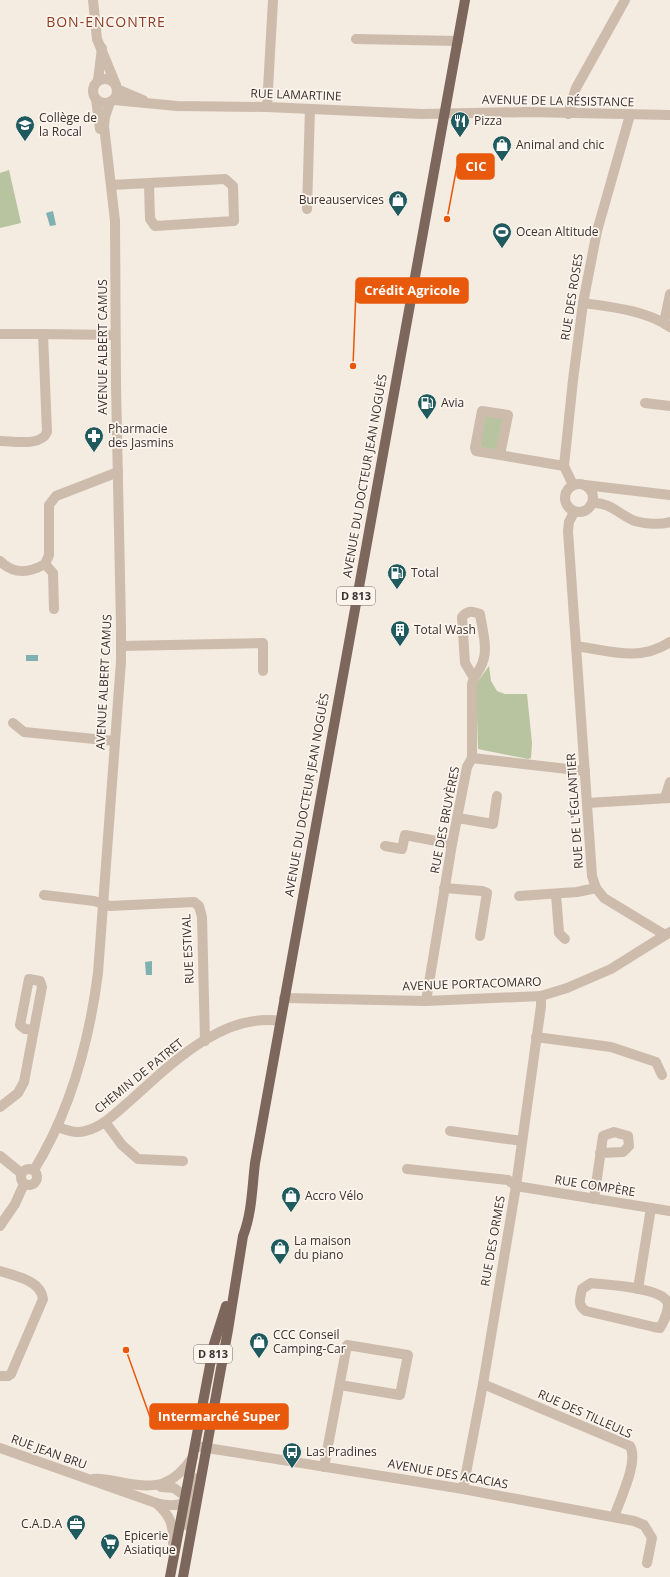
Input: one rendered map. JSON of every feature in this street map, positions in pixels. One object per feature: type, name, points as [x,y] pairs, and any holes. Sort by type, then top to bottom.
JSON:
[{"type":"main road","name":"AVENUE DU DOCTEUR JEAN NOGUÈS","points":[[183,1577],[200,1475],[200,1447],[238,1264],[243,1236],[242,1224],[246,1204],[251,1193],[284,998],[465,0]]},
{"type":"main road","name":"AVENUE DU DOCTEUR JEAN NOGUÈS","points":[[171,1575],[193,1457],[200,1447]]},
{"type":"street","points":[[93,0],[96,33],[102,48],[117,87],[112,101],[103,103],[96,99],[93,88],[98,80],[102,48]]},
{"type":"street","points":[[267,107],[273,0]]},
{"type":"street","points":[[568,114],[576,88],[625,0]]},
{"type":"street","points":[[356,39],[458,41]]},
{"type":"street","points":[[98,80],[109,79],[117,87]]},
{"type":"street","name":"RUE LAMARTINE","points":[[117,87],[147,102]]},
{"type":"street","name":"AVENUE ALBERT CAMUS","points":[[96,99],[100,131],[107,159]]},
{"type":"street","name":"RUE LAMARTINE","points":[[112,101],[147,102],[177,106],[267,107],[445,114]]},
{"type":"street","name":"AVENUE ALBERT CAMUS","points":[[24,1184],[31,1186],[35,1183],[37,1176],[34,1170],[58,1127],[84,1054],[93,1014],[98,973],[121,646],[115,336],[115,221],[104,126],[105,117],[112,101]]},
{"type":"street","points":[[307,209],[310,109]]},
{"type":"street","name":"AVENUE DE LA RÉSISTANCE","points":[[445,114],[521,112],[670,115]]},
{"type":"street","name":"RUE DES ROSES","points":[[564,466],[583,303],[597,230],[630,115]]},
{"type":"street","points":[[111,185],[225,179],[233,186],[234,221],[155,226],[150,219],[149,184]]},
{"type":"street","points":[[583,303],[635,312],[667,325],[670,294]]},
{"type":"street","points":[[0,334],[115,336]]},
{"type":"street","points":[[0,441],[38,441],[45,437],[47,432],[43,334]]},
{"type":"street","points":[[644,402],[670,406]]},
{"type":"street","points":[[500,455],[508,415],[482,411],[475,449],[478,452],[564,466],[573,485]]},
{"type":"street","points":[[0,561],[14,571],[25,572],[36,569],[45,564],[49,555],[49,505],[52,499],[56,496],[118,472]]},
{"type":"street","points":[[670,495],[573,485],[565,496],[567,505],[574,512],[583,512],[592,504],[603,503],[635,521],[656,524],[670,522]]},
{"type":"street","points":[[584,485],[591,491],[592,504]]},
{"type":"street","points":[[574,512],[569,522],[568,531],[576,646],[635,655],[651,652],[670,642]]},
{"type":"street","points":[[45,564],[53,573],[54,609]]},
{"type":"street","points":[[472,758],[471,718],[474,678],[484,660],[485,647],[480,614],[470,611],[466,612],[462,616],[465,663],[474,678]]},
{"type":"street","points":[[121,646],[263,643],[263,671]]},
{"type":"street","name":"RUE DE L'ÉGLANTIER","points":[[576,646],[592,876],[596,888]]},
{"type":"street","points":[[13,723],[24,732],[115,741]]},
{"type":"street","name":"RUE DES BRUYÈRES","points":[[426,1001],[452,844],[467,768],[472,758],[585,772]]},
{"type":"street","points":[[587,803],[667,798],[670,782]]},
{"type":"street","points":[[458,818],[493,824],[497,796]]},
{"type":"street","points":[[385,846],[402,849],[405,835],[452,844]]},
{"type":"street","points":[[444,888],[482,891],[487,893],[480,936]]},
{"type":"street","points":[[519,896],[577,892],[596,888],[604,898],[668,934]]},
{"type":"street","points":[[556,894],[559,933],[565,939]]},
{"type":"street","name":"RUE ESTIVAL","points":[[44,895],[94,901],[110,906],[194,902],[199,906],[202,917],[205,1041]]},
{"type":"street","name":"AVENUE PORTACOMARO","points":[[284,998],[426,1001],[541,996],[567,988],[611,968],[668,934]]},
{"type":"street","name":"RUE DES ORMES","points":[[463,1489],[483,1384],[516,1186],[541,996]]},
{"type":"street","name":"CHEMIN DE PATRET","points":[[58,1127],[78,1133],[105,1122],[178,1058],[205,1041],[236,1025],[266,1019],[280,1022]]},
{"type":"street","points":[[0,1107],[22,1087],[34,1030]]},
{"type":"street","points":[[536,1037],[611,1047],[656,1062],[662,1075]]},
{"type":"street","points":[[105,1122],[122,1145],[138,1159],[183,1161]]},
{"type":"street","points":[[450,1131],[522,1141]]},
{"type":"street","points":[[594,1199],[600,1153]]},
{"type":"street","points":[[0,1156],[22,1173]]},
{"type":"street","points":[[0,1226],[15,1204],[24,1184],[20,1178],[22,1173],[27,1169],[34,1170]]},
{"type":"street","name":"RUE COMPÈRE","points":[[407,1169],[508,1180],[516,1186],[670,1211]]},
{"type":"street","points":[[638,1289],[651,1208]]},
{"type":"street","points":[[0,1271],[32,1282],[41,1290],[43,1299],[11,1374],[8,1376],[0,1376]]},
{"type":"street","points":[[591,1283],[638,1289],[654,1293],[667,1301],[669,1305],[660,1328],[586,1311],[581,1308],[579,1303],[582,1289],[591,1283]]},
{"type":"street","points":[[324,1467],[347,1345],[408,1355],[400,1395],[340,1385]]},
{"type":"street","name":"RUE DES TILLEULS","points":[[483,1384],[630,1446],[634,1456],[632,1470],[614,1517]]},
{"type":"street","name":"AVENUE DES ACACIAS","points":[[200,1447],[463,1489],[614,1517],[644,1525],[650,1533],[652,1545],[647,1563]]},
{"type":"street","name":"RUE JEAN BRU","points":[[0,1448],[89,1480],[156,1503],[175,1506],[186,1499],[174,1488],[106,1480],[89,1480]]},
{"type":"street","name":"RUE JEAN BRU","points":[[150,1486],[166,1483],[176,1479],[193,1457]]},
{"type":"street","points":[[187,1550],[186,1499],[200,1475]]},
{"type":"street","name":"RUE JEAN BRU","points":[[156,1503],[169,1516],[174,1531],[171,1575]]},
{"type":"green space","points":[[9,170],[21,223],[0,228],[0,173]]},
{"type":"green space","points":[[485,415],[503,419],[497,450],[480,447]]},
{"type":"green space","points":[[489,666],[491,681],[497,691],[505,694],[527,694],[532,743],[531,758],[528,759],[478,749],[476,684]]},
{"type":"water","points":[[53,211],[56,225],[50,226],[46,213]]},
{"type":"water","points":[[26,655],[38,655],[38,661],[26,661]]},
{"type":"water","points":[[152,961],[152,975],[146,975],[145,962]]},
{"type":"place","name":"Pizza","points":[[460,138]]},
{"type":"place","name":"Collège de la Rocal","points":[[25,142]]},
{"type":"place","name":"Animal and chic","points":[[502,162]]},
{"type":"place","name":"Bureauservices","points":[[398,217]]},
{"type":"place","name":"CIC","points":[[447,219]]},
{"type":"place","name":"Ocean Altitude","points":[[502,249]]},
{"type":"place","name":"Crédit Agricole","points":[[353,366]]},
{"type":"place","name":"Avia","points":[[427,420]]},
{"type":"place","name":"Pharmacie des Jasmins","points":[[94,453]]},
{"type":"place","name":"Total","points":[[397,590]]},
{"type":"place","name":"Total Wash","points":[[400,647]]},
{"type":"place","name":"Accro Vélo","points":[[291,1213]]},
{"type":"place","name":"La maison du piano","points":[[280,1265]]},
{"type":"place","name":"Intermarché Super","points":[[126,1350]]},
{"type":"place","name":"CCC Conseil Camping-Car","points":[[259,1359]]},
{"type":"place","name":"Las Pradines","points":[[292,1469]]},
{"type":"place","name":"C.A.D.A","points":[[76,1541]]},
{"type":"place","name":"Epicerie Asiatique","points":[[110,1560]]},
{"type":"district","name":"BON-ENCONTRE","points":[[106,22]]}]
